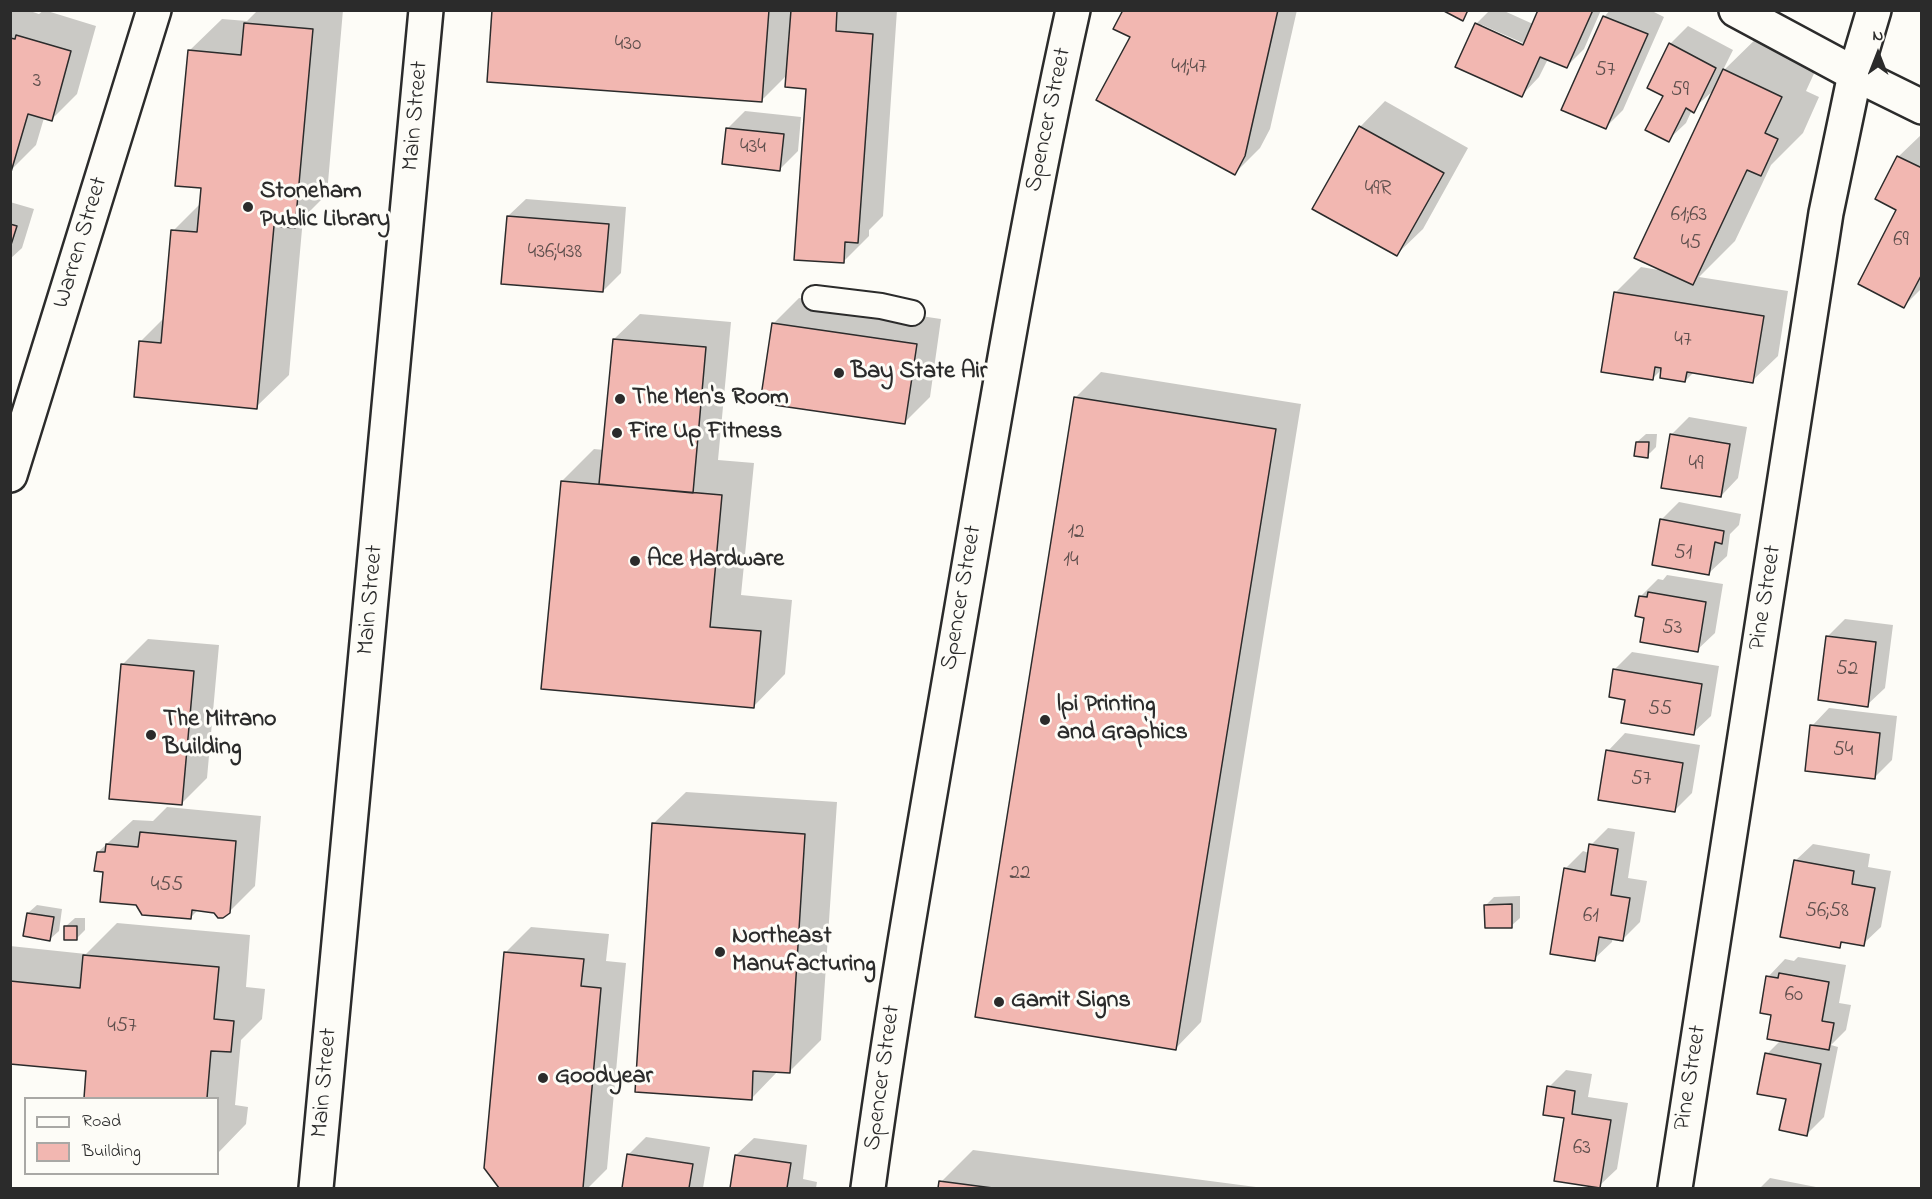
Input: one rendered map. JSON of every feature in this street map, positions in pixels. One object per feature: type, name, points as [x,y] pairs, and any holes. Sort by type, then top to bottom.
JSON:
[{"type":"street","name":"Warren Street","points":[[10,475],[154,10]]},
{"type":"street","name":"Main Street","points":[[316,1188],[365,683],[426,10]]},
{"type":"street","name":"Spencer Street","points":[[868,1188],[887,1047],[1007,339],[1073,10]]},
{"type":"street","points":[[1736,10],[1922,107]]},
{"type":"street","name":"Pine Street","points":[[1675,1188],[1826,213],[1855,74],[1874,10]]},
{"type":"lane","points":[[815,298],[869,304],[912,313]]},
{"type":"building","points":[[492,10],[769,10],[762,102],[487,82]]},
{"type":"building","points":[[791,10],[837,10],[836,31],[873,34],[858,243],[845,242],[844,263],[794,260],[806,89],[785,87]]},
{"type":"building","points":[[1123,10],[1278,10],[1245,156],[1235,175],[1096,100],[1130,37],[1113,29]]},
{"type":"building","points":[[1442,10],[1468,10],[1463,21]]},
{"type":"building","points":[[1538,10],[1593,10],[1567,68],[1540,57],[1522,97],[1455,67],[1475,23],[1523,45]]},
{"type":"building","points":[[1603,16],[1648,34],[1606,129],[1561,110]]},
{"type":"building","name":"Stoneham Public Library","points":[[244,23],[313,29],[295,228],[274,226],[257,409],[134,397],[139,341],[161,343],[171,230],[197,232],[201,188],[175,186],[188,50],[241,55]]},
{"type":"building","points":[[16,35],[71,51],[52,121],[28,114],[11,172],[10,38],[15,39]]},
{"type":"building","points":[[1669,43],[1716,68],[1694,113],[1686,108],[1669,142],[1645,130],[1663,96],[1647,88]]},
{"type":"building","points":[[1723,69],[1782,97],[1765,133],[1778,139],[1761,176],[1747,170],[1693,285],[1634,258]]},
{"type":"building","points":[[1359,126],[1444,173],[1397,256],[1312,209]]},
{"type":"building","points":[[726,128],[784,134],[780,171],[722,164]]},
{"type":"building","points":[[1897,156],[1922,168],[1922,274],[1904,308],[1858,284],[1896,210],[1875,199]]},
{"type":"building","points":[[507,216],[609,224],[603,292],[501,284]]},
{"type":"building","points":[[10,224],[17,226],[10,248]]},
{"type":"building","points":[[1614,292],[1764,316],[1753,383],[1687,372],[1685,382],[1660,378],[1661,368],[1655,367],[1653,380],[1601,372]]},
{"type":"building","name":"Bay State Air","points":[[772,323],[917,344],[905,424],[760,403]]},
{"type":"building","points":[[613,339],[706,347],[693,493],[599,484]]},
{"type":"building","points":[[1074,397],[1276,429],[1176,1050],[975,1017]]},
{"type":"building","points":[[1670,434],[1730,444],[1721,497],[1661,488]]},
{"type":"building","points":[[1636,442],[1649,442],[1648,458],[1634,456]]},
{"type":"building","name":"Ace Hardware","points":[[561,481],[722,495],[710,627],[761,631],[754,708],[541,689]]},
{"type":"building","points":[[1660,519],[1724,531],[1722,544],[1715,542],[1709,575],[1652,565]]},
{"type":"building","points":[[1648,592],[1706,602],[1698,652],[1640,642],[1644,618],[1635,616],[1639,596],[1647,597]]},
{"type":"building","points":[[1826,636],[1876,642],[1868,707],[1818,700]]},
{"type":"building","name":"The Mitrano Building","points":[[121,664],[194,671],[182,805],[109,799]]},
{"type":"building","points":[[1613,669],[1702,684],[1694,735],[1621,723],[1625,700],[1609,697]]},
{"type":"building","points":[[1810,725],[1880,733],[1875,779],[1805,771]]},
{"type":"building","points":[[1606,750],[1683,763],[1675,812],[1598,800]]},
{"type":"building","name":"Northeast Manufacturing","points":[[652,823],[805,834],[790,1073],[753,1071],[752,1100],[635,1092]]},
{"type":"building","points":[[140,832],[236,841],[230,913],[223,918],[218,918],[214,913],[192,910],[191,919],[142,915],[136,905],[100,902],[103,872],[94,871],[97,852],[105,852],[106,844],[138,847]]},
{"type":"building","points":[[1589,844],[1618,849],[1611,895],[1630,898],[1623,941],[1599,937],[1595,961],[1550,954],[1564,868],[1585,872]]},
{"type":"building","points":[[1794,860],[1854,871],[1852,884],[1875,888],[1864,946],[1841,942],[1840,948],[1780,937]]},
{"type":"building","points":[[1512,904],[1512,928],[1485,928],[1484,905]]},
{"type":"building","points":[[27,913],[54,917],[50,941],[23,936]]},
{"type":"building","points":[[64,926],[77,926],[77,940],[64,940]]},
{"type":"building","name":"Goodyear","points":[[504,952],[584,959],[581,986],[601,988],[583,1188],[499,1188],[484,1168]]},
{"type":"building","points":[[83,955],[219,967],[214,1019],[234,1021],[231,1052],[211,1051],[207,1097],[84,1097],[86,1071],[10,1064],[10,981],[80,988]]},
{"type":"building","points":[[1779,973],[1829,982],[1822,1021],[1834,1023],[1829,1050],[1767,1039],[1771,1015],[1760,1013],[1766,976],[1778,978]]},
{"type":"building","points":[[1765,1053],[1821,1064],[1807,1136],[1779,1130],[1786,1099],[1757,1094]]},
{"type":"building","points":[[1547,1086],[1575,1091],[1572,1114],[1611,1120],[1600,1188],[1554,1181],[1564,1118],[1543,1115]]},
{"type":"building","points":[[627,1154],[693,1164],[689,1188],[622,1188]]},
{"type":"building","points":[[735,1155],[791,1163],[787,1188],[730,1188]]},
{"type":"building","points":[[939,1181],[993,1188],[938,1188]]},
{"type":"place","name":"Stoneham Public Library","points":[[248,207]]},
{"type":"place","name":"Bay State Air","points":[[839,373]]},
{"type":"place","name":"The Men's Room","points":[[620,399]]},
{"type":"place","name":"Fire Up Fitness","points":[[617,433]]},
{"type":"place","name":"Ace Hardware","points":[[635,561]]},
{"type":"place","name":"lpi Printing and Graphics","points":[[1045,720]]},
{"type":"place","name":"The Mitrano Building","points":[[151,735]]},
{"type":"place","name":"Northeast Manufacturing","points":[[720,952]]},
{"type":"place","name":"Gamit Signs","points":[[999,1002]]},
{"type":"place","name":"Goodyear","points":[[543,1078]]}]
